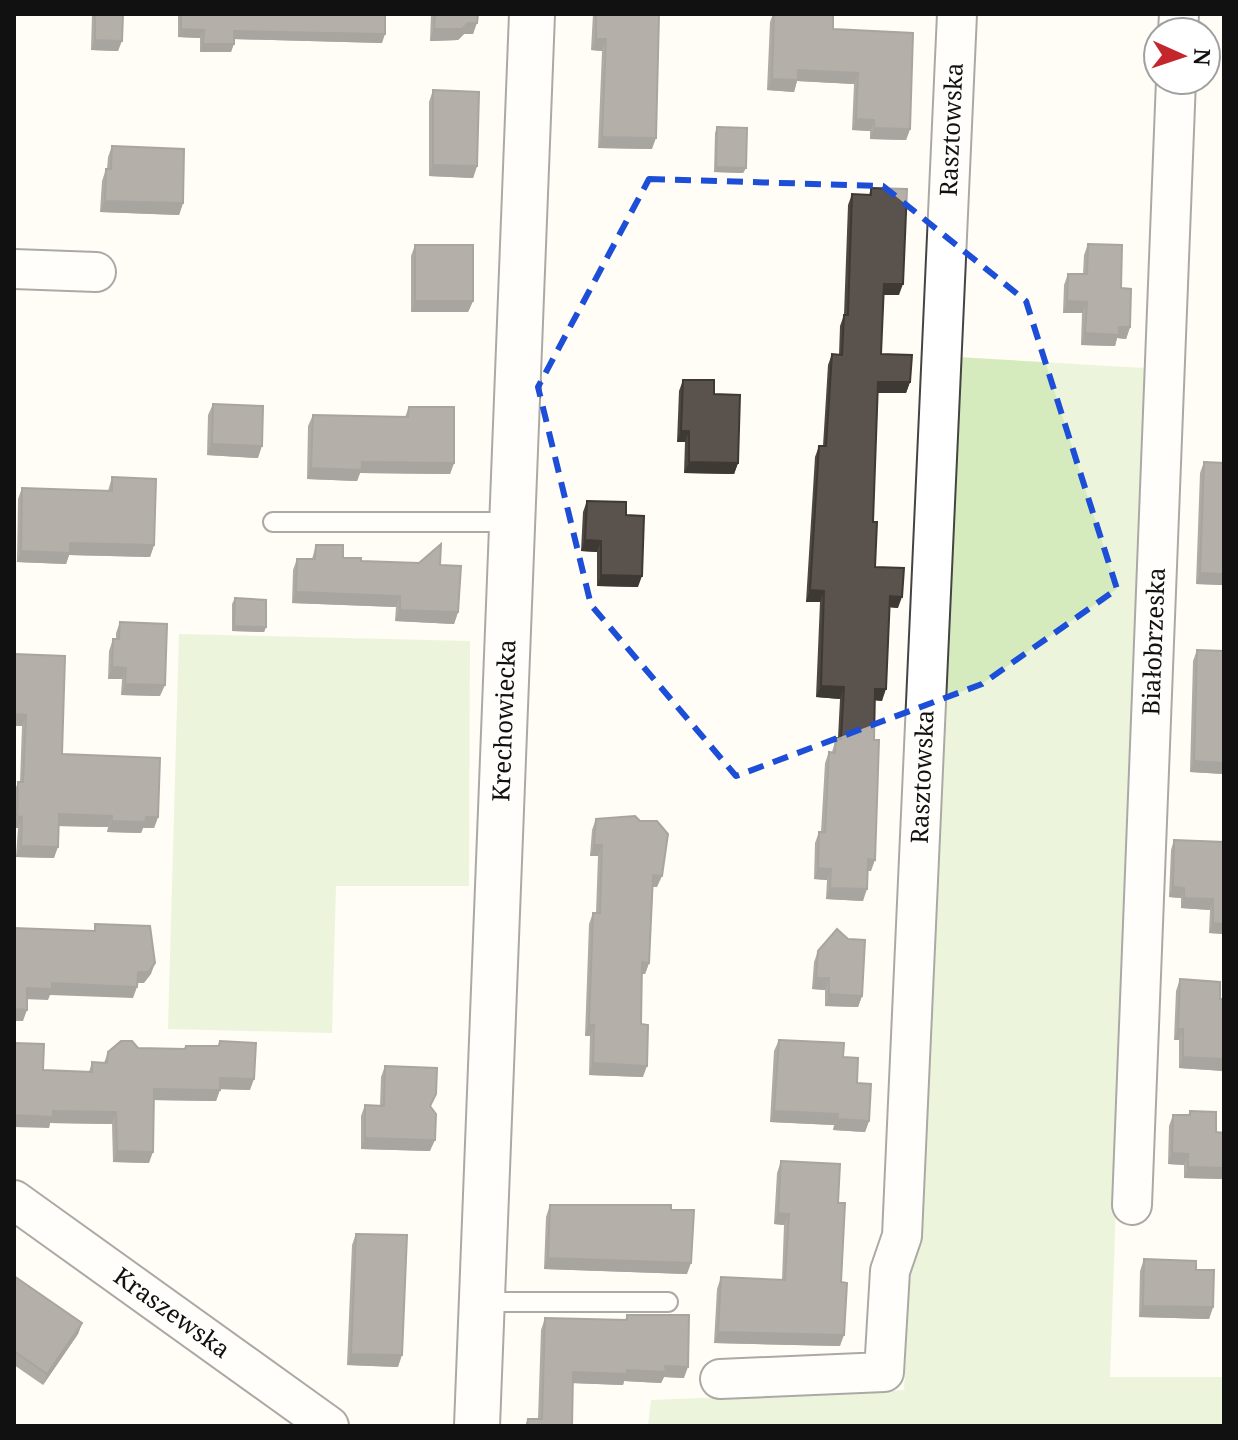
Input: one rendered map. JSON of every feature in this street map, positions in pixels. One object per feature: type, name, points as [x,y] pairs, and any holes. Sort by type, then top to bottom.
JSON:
[{"type":"street","name":"Krechowiecka","points":[[477,1426],[532,14]]},
{"type":"street","name":"Rasztowska","points":[[720,1379],[884,1372],[890,1271],[902,1236],[957,14]]},
{"type":"street","name":"Białobrzeska","points":[[1132,1205],[1175,96]]},
{"type":"street","points":[[14,269],[96,272]]},
{"type":"street","name":"Kraszewska","points":[[15,1202],[329,1426]]},
{"type":"lane","points":[[273,522],[512,522]]},
{"type":"lane","points":[[482,1302],[668,1302]]},
{"type":"highlighted area","points":[[649,179],[883,186],[1026,301],[1117,589],[982,684],[736,776],[591,605],[538,387]]},
{"type":"green space","points":[[957,357],[1145,368],[1110,1377],[1224,1377],[1224,1426],[648,1426],[651,1400],[904,1390]]},
{"type":"green space","points":[[179,634],[470,641],[469,886],[336,886],[332,1033],[168,1029]]},
{"type":"building","points":[[95,14],[123,14],[122,41],[95,40]]},
{"type":"building","points":[[181,14],[385,14],[385,34],[234,31],[234,44],[203,44],[204,30],[181,29]]},
{"type":"building","points":[[435,14],[478,14],[477,23],[468,23],[462,29],[434,29]]},
{"type":"building","points":[[596,14],[659,14],[656,138],[602,137],[606,39],[596,39]]},
{"type":"building","points":[[774,14],[833,14],[833,29],[913,33],[910,129],[874,128],[874,120],[856,119],[858,73],[798,70],[798,80],[772,79]]},
{"type":"building","points":[[433,90],[479,92],[477,166],[433,165]]},
{"type":"building","points":[[717,127],[747,128],[746,168],[716,167]]},
{"type":"building","points":[[112,146],[184,149],[183,203],[105,201],[106,169],[111,169]]},
{"type":"building","points":[[871,188],[907,189],[903,284],[884,284],[881,354],[912,355],[910,382],[878,382],[873,522],[877,522],[875,567],[904,568],[902,597],[890,596],[886,689],[875,689],[874,740],[879,740],[875,860],[868,859],[867,889],[830,888],[831,869],[818,868],[819,832],[825,832],[829,752],[835,753],[836,738],[841,739],[844,687],[821,686],[824,591],[810,590],[819,446],[826,446],[832,354],[842,355],[844,315],[848,315],[852,194],[871,195]]},
{"type":"building","points":[[1088,244],[1122,245],[1121,288],[1131,289],[1130,327],[1119,327],[1119,335],[1085,333],[1087,302],[1067,301],[1068,274],[1087,274]]},
{"type":"building","points":[[415,245],[473,245],[473,301],[415,301]]},
{"type":"building","points":[[683,380],[714,380],[714,394],[740,395],[738,463],[689,462],[689,431],[681,431]]},
{"type":"building","points":[[213,404],[263,406],[262,446],[212,444]]},
{"type":"building","points":[[409,407],[454,407],[454,463],[362,462],[362,470],[311,468],[313,415],[408,417]]},
{"type":"building","points":[[1204,462],[1224,463],[1224,574],[1200,573]]},
{"type":"building","points":[[112,477],[156,479],[154,545],[70,543],[70,553],[21,551],[22,488],[112,491]]},
{"type":"building","points":[[587,501],[626,502],[626,515],[644,516],[642,576],[601,575],[601,541],[585,540]]},
{"type":"building","points":[[441,544],[440,565],[461,566],[458,612],[400,610],[400,596],[296,592],[297,559],[315,559],[316,545],[343,545],[343,558],[419,563]]},
{"type":"building","points":[[235,598],[266,600],[266,627],[234,626]]},
{"type":"building","points":[[120,622],[167,624],[165,685],[125,684],[126,668],[112,667],[113,639],[119,639]]},
{"type":"building","points":[[1197,650],[1224,651],[1224,763],[1194,761]]},
{"type":"building","points":[[14,654],[65,656],[62,754],[160,758],[158,817],[146,817],[145,822],[112,821],[112,816],[59,814],[58,847],[21,846],[22,817],[17,816],[18,782],[23,782],[26,715],[14,714]]},
{"type":"building","points":[[635,816],[640,821],[657,821],[668,834],[662,876],[653,875],[649,963],[642,962],[641,1024],[648,1025],[647,1066],[593,1063],[594,1025],[589,1025],[593,913],[600,913],[602,845],[594,845],[596,819]]},
{"type":"building","points":[[1174,840],[1224,842],[1224,924],[1213,923],[1213,899],[1184,898],[1184,888],[1173,887]]},
{"type":"building","points":[[95,924],[150,926],[155,963],[148,972],[138,972],[137,987],[52,983],[52,989],[27,988],[27,1010],[14,1009],[14,928],[95,931]]},
{"type":"building","points":[[837,929],[848,939],[865,940],[862,996],[829,994],[829,978],[816,978],[818,951]]},
{"type":"building","points":[[1180,979],[1220,982],[1220,999],[1224,999],[1224,1059],[1183,1057],[1183,1029],[1178,1029]]},
{"type":"building","points":[[779,1040],[844,1043],[843,1057],[858,1058],[857,1083],[871,1084],[869,1121],[837,1119],[838,1114],[774,1111]]},
{"type":"building","points":[[121,1041],[132,1041],[138,1048],[185,1049],[186,1046],[219,1046],[220,1041],[256,1043],[254,1079],[220,1078],[220,1090],[154,1089],[153,1152],[117,1151],[116,1112],[53,1111],[53,1117],[14,1115],[14,1043],[44,1044],[43,1070],[92,1072],[92,1062],[107,1063],[108,1052]]},
{"type":"building","points":[[385,1066],[437,1068],[436,1094],[430,1106],[436,1114],[435,1140],[365,1138],[365,1105],[384,1106]]},
{"type":"building","points":[[1190,1111],[1216,1112],[1216,1132],[1224,1133],[1224,1168],[1188,1167],[1188,1154],[1172,1153],[1173,1115],[1190,1115]]},
{"type":"building","points":[[781,1161],[840,1164],[838,1203],[845,1203],[841,1282],[847,1283],[844,1335],[718,1332],[721,1277],[785,1280],[789,1214],[778,1213]]},
{"type":"building","points":[[550,1205],[671,1205],[671,1210],[694,1210],[691,1263],[548,1258]]},
{"type":"building","points":[[356,1234],[407,1235],[402,1355],[351,1354]]},
{"type":"building","points":[[1144,1259],[1196,1261],[1196,1270],[1214,1270],[1213,1307],[1143,1306]]},
{"type":"building","points":[[14,1276],[82,1323],[47,1374],[14,1351]]},
{"type":"building","points":[[627,1315],[689,1315],[688,1367],[665,1366],[666,1372],[627,1370],[627,1374],[573,1372],[572,1426],[527,1426],[528,1419],[542,1419],[545,1318],[627,1320]]}]
